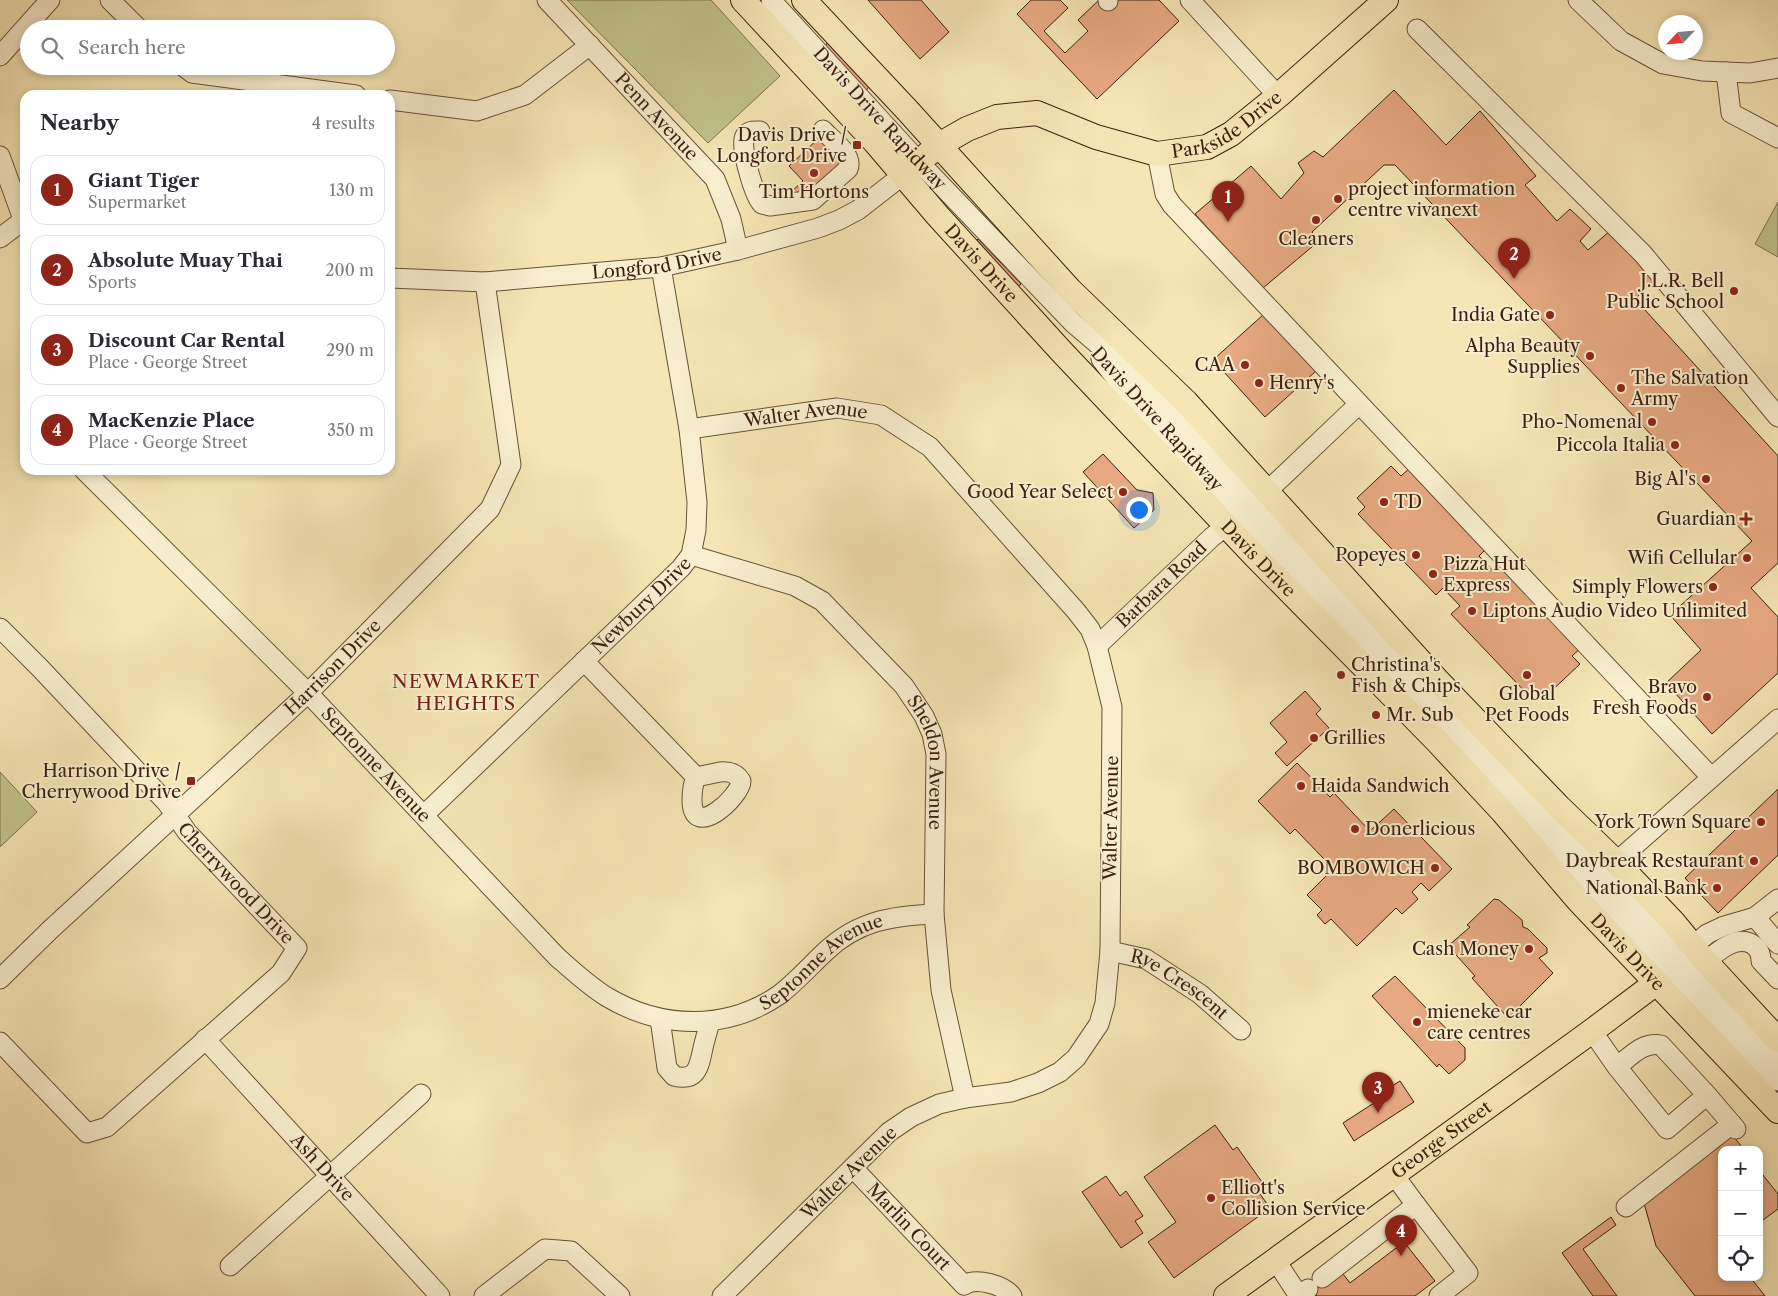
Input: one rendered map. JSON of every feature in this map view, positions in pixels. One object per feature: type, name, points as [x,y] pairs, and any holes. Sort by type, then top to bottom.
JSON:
[{"type":"main road","name":"Davis Drive","points":[[743,0],[821,83],[912,169],[938,216],[1061,351],[1247,508],[1437,680],[1674,923],[1683,966],[1778,1111]]},
{"type":"main road","name":"Davis Drive","points":[[804,0],[888,89],[1070,290],[1186,402],[1247,508],[1262,562],[1437,741],[1503,812],[1578,900],[1683,966],[1778,1040]]},
{"type":"main road","name":"Parkside Drive","points":[[912,169],[953,136],[997,117],[1036,113],[1096,138],[1157,154],[1207,147],[1231,134],[1278,96],[1383,1]]},
{"type":"main road","name":"George Street","points":[[1226,1296],[1683,966]]},
{"type":"street","points":[[32,20],[50,0]]},
{"type":"street","points":[[110,0],[130,20]]},
{"type":"street","name":"Penn Avenue","points":[[547,0],[715,179],[731,219],[738,250]]},
{"type":"street","name":"Davis Drive Rapidway","points":[[771,0],[912,169],[1073,323],[1117,380],[1247,508],[1653,927],[1778,1081]]},
{"type":"street","points":[[1190,0],[1278,96]]},
{"type":"street","points":[[1578,0],[1621,41],[1664,64],[1702,71],[1750,73],[1778,68]]},
{"type":"street","points":[[1417,29],[1643,254],[1778,416]]},
{"type":"street","points":[[0,56],[20,34]]},
{"type":"street","points":[[395,101],[478,112],[525,95],[590,46]]},
{"type":"street","points":[[1726,72],[1731,113],[1778,138]]},
{"type":"street","points":[[207,75],[319,90]]},
{"type":"street","points":[[760,131],[747,133],[744,137],[743,147],[757,197],[762,204],[770,206],[813,200],[848,169],[850,162],[847,156],[823,130]]},
{"type":"street","points":[[1157,154],[1165,194],[1172,205],[1711,777]]},
{"type":"street","points":[[0,156],[20,208]]},
{"type":"street","name":"Longford Drive","points":[[395,278],[485,282],[661,267],[790,237],[839,220],[858,210],[912,169]]},
{"type":"street","points":[[0,238],[20,222]]},
{"type":"street","name":"Newbury Drive","points":[[424,815],[681,568],[691,555],[696,530],[697,502],[689,429],[661,267]]},
{"type":"street","name":"Harrison Drive","points":[[0,979],[163,825],[308,692],[490,509],[511,465],[485,282]]},
{"type":"street","name":"Barbara Road","points":[[1097,646],[1359,404]]},
{"type":"street","name":"Walter Avenue","points":[[689,429],[837,408],[881,415],[930,447],[1090,629],[1097,646],[1112,707],[1110,951],[1105,1003],[1099,1024],[1076,1058],[1060,1072],[1038,1083],[1010,1092],[965,1098],[939,1104],[911,1117],[889,1132],[722,1296]]},
{"type":"street","name":"Septonne Avenue","points":[[89,475],[308,692],[557,957],[606,997],[660,1020],[710,1021],[735,1016],[777,996],[797,980],[840,939],[858,928],[892,917],[934,914]]},
{"type":"street","name":"Sheldon Avenue","points":[[691,555],[795,586],[822,601],[894,675],[915,701],[932,734],[936,754],[934,914],[941,990],[965,1098]]},
{"type":"street","name":"Cherrywood Drive","points":[[0,628],[167,803],[187,832],[297,948],[281,973],[107,1127],[87,1133],[0,1042]]},
{"type":"street","points":[[584,661],[696,777]]},
{"type":"street","points":[[1616,862],[1778,719]]},
{"type":"street","points":[[726,772],[735,774],[741,781],[739,791],[712,815],[691,820],[696,777],[726,772]]},
{"type":"street","points":[[1683,966],[1707,934],[1724,926],[1755,917],[1778,899]]},
{"type":"street","points":[[1755,917],[1778,944]]},
{"type":"street","points":[[1683,966],[1721,950],[1733,942],[1744,940],[1755,946],[1772,968]]},
{"type":"street","name":"Rye Crescent","points":[[1110,951],[1146,959],[1200,994],[1241,1030]]},
{"type":"street","name":"Davis Drive Rapidway","points":[[1683,966],[1778,1060]]},
{"type":"street","points":[[660,1020],[667,1068],[674,1076],[685,1078],[697,1069],[710,1021]]},
{"type":"street","points":[[1592,1031],[1616,1067],[1667,1129],[1707,1095]]},
{"type":"street","name":"Ash Drive","points":[[205,1039],[440,1296]]},
{"type":"street","points":[[1616,1067],[1642,1046],[1661,1044],[1734,1126],[1626,1207]]},
{"type":"street","points":[[230,1266],[421,1094]]},
{"type":"street","name":"Marlin Court","points":[[853,1168],[962,1290],[967,1282],[976,1282],[1004,1288],[1012,1296]]},
{"type":"street","points":[[1394,1175],[1468,1274],[1439,1296]]},
{"type":"street","points":[[1276,1261],[1299,1296],[1416,1205]]},
{"type":"street","points":[[484,1296],[546,1249],[571,1251],[620,1296]]},
{"type":"green space","points":[[567,0],[711,0],[780,76],[708,143]]},
{"type":"green space","points":[[1778,202],[1778,257],[1755,244]]},
{"type":"green space","points":[[0,772],[37,812],[0,847]]},
{"type":"building","points":[[868,0],[921,0],[949,32],[920,59]]},
{"type":"building","points":[[1031,0],[1060,0],[1068,8],[1044,31],[1065,53],[1088,31],[1078,20],[1099,0],[1159,0],[1179,21],[1097,99],[1017,14]]},
{"type":"building","points":[[828,42],[870,86],[863,94],[822,51]]},
{"type":"building","points":[[1394,90],[1446,145],[1480,111],[1536,176],[1525,185],[1557,221],[1570,209],[1591,229],[1580,241],[1588,250],[1611,230],[1655,279],[1635,299],[1778,456],[1778,563],[1751,588],[1778,617],[1778,673],[1712,734],[1666,683],[1701,650],[1670,615],[1752,541],[1395,165],[1384,165],[1312,232],[1319,241],[1263,288],[1195,214],[1251,166],[1281,199],[1304,173],[1298,163],[1314,151],[1323,157]]},
{"type":"building","name":"Tim Hortons","points":[[820,137],[844,163],[814,191],[808,186],[797,196],[792,191],[803,181],[789,166]]},
{"type":"building","points":[[978,239],[1021,284],[1015,289],[973,245]]},
{"type":"building","points":[[1264,314],[1316,371],[1265,417],[1213,360]]},
{"type":"building","name":"Good Year Select","points":[[1103,454],[1137,490],[1153,493],[1154,510],[1134,528],[1083,472]]},
{"type":"building","points":[[1391,466],[1401,476],[1412,466],[1489,546],[1479,556],[1494,572],[1503,563],[1583,646],[1572,656],[1580,664],[1545,697],[1537,689],[1529,696],[1451,614],[1460,606],[1443,588],[1436,595],[1358,514],[1365,507],[1357,498]]},
{"type":"building","points":[[1305,691],[1321,709],[1316,714],[1329,728],[1287,766],[1275,753],[1287,742],[1270,723]]},
{"type":"building","points":[[1297,763],[1330,797],[1334,793],[1370,831],[1394,809],[1452,869],[1429,891],[1421,883],[1412,892],[1418,899],[1402,914],[1396,908],[1357,946],[1331,919],[1325,924],[1317,915],[1322,910],[1307,895],[1328,874],[1320,865],[1325,860],[1295,829],[1290,834],[1258,801]]},
{"type":"building","name":"York Town Square","points":[[1778,789],[1778,855],[1718,913],[1685,878]]},
{"type":"building","points":[[1494,899],[1499,900],[1522,920],[1523,927],[1528,929],[1547,948],[1547,953],[1539,958],[1553,973],[1508,1018],[1472,978],[1475,976],[1448,946],[1470,927],[1467,925]]},
{"type":"building","name":"mieneke car care centres","points":[[1395,976],[1465,1048],[1465,1060],[1449,1074],[1439,1064],[1437,1067],[1372,996]]},
{"type":"building","points":[[1400,1081],[1414,1102],[1354,1141],[1343,1123],[1377,1101],[1374,1097]]},
{"type":"building","name":"Elliott's Collision Service","points":[[1215,1125],[1233,1150],[1237,1147],[1262,1182],[1255,1187],[1270,1208],[1174,1278],[1148,1242],[1176,1222],[1144,1177]]},
{"type":"building","points":[[1732,1134],[1741,1146],[1718,1146],[1718,1281],[1753,1281],[1765,1296],[1695,1296],[1656,1246],[1644,1203]]},
{"type":"building","points":[[1763,1175],[1778,1194],[1778,1209],[1763,1220]]},
{"type":"building","points":[[1106,1176],[1120,1196],[1126,1191],[1143,1216],[1135,1221],[1143,1233],[1121,1248],[1082,1192]]},
{"type":"building","points":[[1611,1217],[1616,1225],[1583,1249],[1617,1296],[1593,1296],[1562,1253]]},
{"type":"building","points":[[1404,1242],[1435,1281],[1415,1296],[1317,1296],[1313,1291],[1340,1270],[1350,1283]]},
{"type":"place","name":"Davis Drive / Longford Drive","points":[[857,145]]},
{"type":"place","name":"Tim Hortons","points":[[814,173]]},
{"type":"place","name":"project information centre vivanext","points":[[1338,199]]},
{"type":"place","name":"Cleaners","points":[[1316,220]]},
{"type":"place","name":"Giant Tiger","points":[[1228,222]]},
{"type":"place","name":"Absolute Muay Thai","points":[[1514,279]]},
{"type":"place","name":"J.L.R. Bell Public School","points":[[1734,291]]},
{"type":"place","name":"India Gate","points":[[1550,315]]},
{"type":"place","name":"Alpha Beauty Supplies","points":[[1590,356]]},
{"type":"place","name":"CAA","points":[[1245,365]]},
{"type":"place","name":"Henry's","points":[[1259,383]]},
{"type":"place","name":"The Salvation Army","points":[[1621,388]]},
{"type":"place","name":"Pho-Nomenal","points":[[1652,422]]},
{"type":"place","name":"Piccola Italia","points":[[1675,445]]},
{"type":"place","name":"Big Al's","points":[[1706,479]]},
{"type":"place","name":"Good Year Select","points":[[1123,492]]},
{"type":"place","name":"TD","points":[[1384,502]]},
{"type":"place","name":"Guardian","points":[[1746,519]]},
{"type":"place","name":"Popeyes","points":[[1416,555]]},
{"type":"place","name":"Wifi Cellular","points":[[1747,558]]},
{"type":"place","name":"Pizza Hut Express","points":[[1433,574]]},
{"type":"place","name":"Simply Flowers","points":[[1713,587]]},
{"type":"place","name":"Liptons Audio Video Unlimited","points":[[1472,611]]},
{"type":"place","name":"Christina's Fish & Chips","points":[[1341,675]]},
{"type":"place","name":"Global Pet Foods","points":[[1527,675]]},
{"type":"place","name":"Bravo Fresh Foods","points":[[1707,697]]},
{"type":"place","name":"Mr. Sub","points":[[1376,715]]},
{"type":"place","name":"Grillies","points":[[1314,738]]},
{"type":"place","name":"Harrison Drive / Cherrywood Drive","points":[[191,781]]},
{"type":"place","name":"Haida Sandwich","points":[[1301,786]]},
{"type":"place","name":"York Town Square","points":[[1761,822]]},
{"type":"place","name":"Donerlicious","points":[[1355,829]]},
{"type":"place","name":"Daybreak Restaurant","points":[[1754,861]]},
{"type":"place","name":"BOMBOWICH","points":[[1435,868]]},
{"type":"place","name":"National Bank","points":[[1717,888]]},
{"type":"place","name":"Cash Money","points":[[1529,949]]},
{"type":"place","name":"mieneke car care centres","points":[[1417,1022]]},
{"type":"place","name":"Discount Car Rental","points":[[1378,1113]]},
{"type":"place","name":"Elliott's Collision Service","points":[[1211,1198]]},
{"type":"place","name":"MacKenzie Place","points":[[1401,1256]]},
{"type":"district","name":"NEWMARKET HEIGHTS","points":[[466,692]]}]
